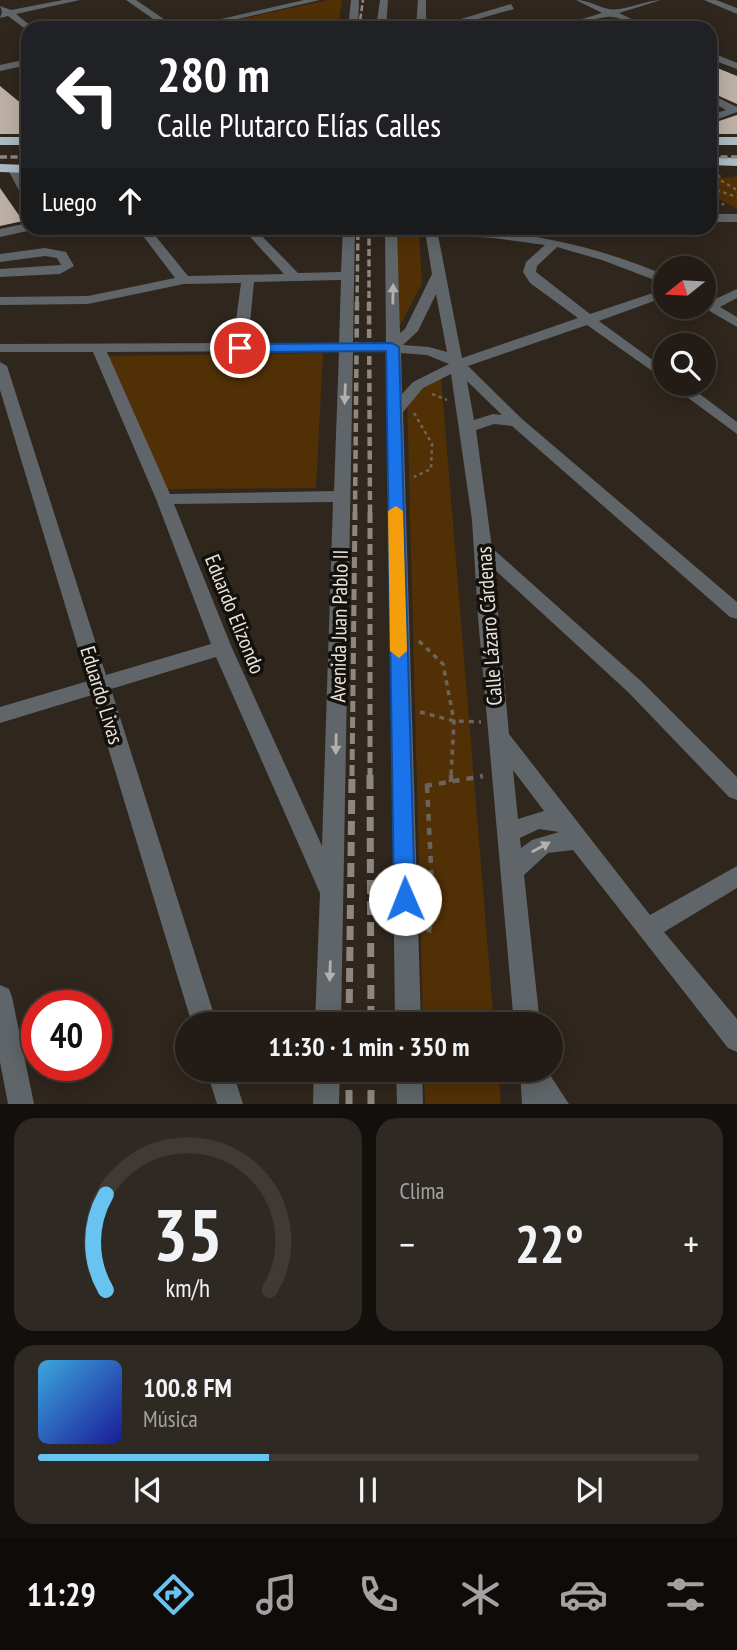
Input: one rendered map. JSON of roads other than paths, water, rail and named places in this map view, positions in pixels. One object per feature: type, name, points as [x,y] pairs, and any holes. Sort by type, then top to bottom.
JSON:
[{"type":"highway","points":[[0,141],[21,141]]},
{"type":"highway","points":[[717,141],[737,141]]},
{"type":"highway","points":[[717,160],[737,149]]},
{"type":"highway","points":[[0,150],[21,150]]},
{"type":"highway","points":[[717,163],[737,162]]},
{"type":"highway","points":[[717,164],[737,167]]},
{"type":"street","points":[[4,14],[76,0]]},
{"type":"street","points":[[130,0],[162,21]]},
{"type":"street","points":[[215,21],[291,2],[316,0]]},
{"type":"street","points":[[354,21],[355,0]]},
{"type":"street","points":[[382,21],[384,0]]},
{"type":"street","points":[[421,21],[422,0]]},
{"type":"street","points":[[580,0],[629,21]]},
{"type":"street","points":[[582,21],[657,0]]},
{"type":"street","points":[[708,0],[737,11]]},
{"type":"street","points":[[0,6],[4,14],[21,24]]},
{"type":"street","points":[[461,21],[511,7]]},
{"type":"street","points":[[717,58],[737,66]]},
{"type":"street","points":[[0,68],[21,63]]},
{"type":"street","points":[[717,101],[734,110],[717,116]]},
{"type":"street","points":[[4,166],[21,187]]},
{"type":"street","points":[[717,218],[737,218]]},
{"type":"street","points":[[0,233],[21,228]]},
{"type":"street","points":[[149,235],[184,280]]},
{"type":"street","points":[[255,235],[294,277]]},
{"type":"street","name":"Avenida Juan Pablo II","points":[[328,1012],[349,235]]},
{"type":"street","points":[[391,235],[408,1012]]},
{"type":"street","name":"Calle Lázaro Cárdenas","points":[[428,235],[439,274],[457,365],[484,550],[511,874],[526,1012]]},
{"type":"street","points":[[533,235],[624,262],[653,275]]},
{"type":"street","points":[[555,242],[531,265],[531,275],[653,367]]},
{"type":"street","points":[[0,258],[51,252],[62,255],[68,266],[60,270],[0,273]]},
{"type":"street","points":[[392,347],[411,331],[439,274]]},
{"type":"street","points":[[0,301],[88,300],[184,280],[347,276]]},
{"type":"street","points":[[240,348],[248,278]]},
{"type":"street","points":[[716,301],[737,293]]},
{"type":"street","points":[[394,416],[418,385],[457,365],[653,297]]},
{"type":"street","points":[[716,310],[737,323]]},
{"type":"street","points":[[0,348],[346,346],[392,347],[440,354],[457,365],[517,422],[737,612]]},
{"type":"street","name":"Eduardo Elizondo","points":[[99,349],[164,499],[222,648],[332,895]]},
{"type":"street","name":"Eduardo Livas","points":[[0,366],[201,1012]]},
{"type":"street","points":[[693,396],[737,429]]},
{"type":"street","points":[[466,419],[517,422]]},
{"type":"street","points":[[164,499],[342,496]]},
{"type":"street","points":[[484,550],[635,687],[737,790]]},
{"type":"street","points":[[486,587],[526,586]]},
{"type":"street","points":[[0,715],[222,648]]},
{"type":"street","points":[[498,729],[647,929],[737,1039]]},
{"type":"street","points":[[509,833],[538,821],[572,831]]},
{"type":"street","points":[[511,874],[537,846],[572,831]]},
{"type":"street","points":[[647,929],[737,876]]},
{"type":"street","points":[[0,997],[4,1044],[20,1104]]},
{"type":"street","points":[[223,1082],[230,1104]]},
{"type":"street","points":[[326,1104],[327,1082]]},
{"type":"street","points":[[409,1082],[410,1104]]},
{"type":"street","points":[[532,1082],[535,1104]]},
{"type":"street","points":[[539,1082],[556,1104]]},
{"type":"railway","points":[[360,21],[363,0]]},
{"type":"railway","points":[[0,157],[21,157]]},
{"type":"railway","points":[[717,157],[737,157]]},
{"type":"railway","points":[[357,303],[358,235]]},
{"type":"railway","points":[[369,235],[369,302]]},
{"type":"railway","points":[[355,513],[357,302]]},
{"type":"railway","points":[[369,302],[370,513]]},
{"type":"railway","points":[[352,776],[355,512]]},
{"type":"railway","points":[[370,513],[370,775]]},
{"type":"railway","points":[[349,1012],[352,775]]},
{"type":"railway","points":[[370,775],[371,1012]]},
{"type":"railway","points":[[349,1082],[349,1104]]},
{"type":"railway","points":[[371,1082],[371,1104]]}]
